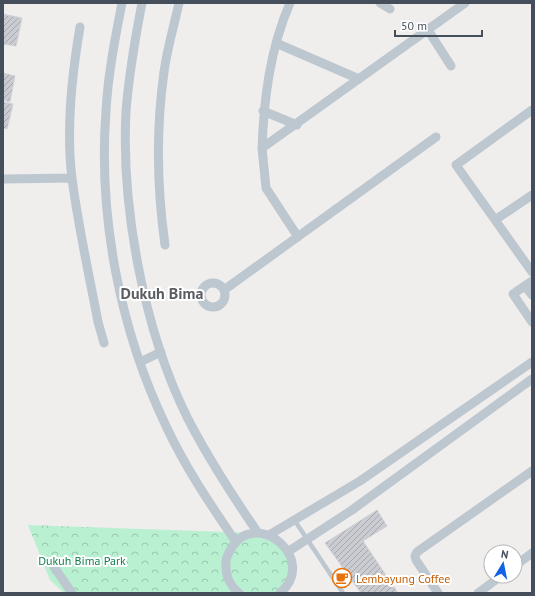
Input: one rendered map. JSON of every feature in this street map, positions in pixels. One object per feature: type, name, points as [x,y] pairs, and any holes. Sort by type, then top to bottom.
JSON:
[{"type":"street","points":[[122,3],[113,48],[106,111],[105,175],[113,254],[122,301],[140,362],[166,425],[194,479],[236,542]]},
{"type":"street","points":[[142,3],[132,51],[126,112],[126,173],[132,234],[144,294],[161,352],[194,429],[219,475],[258,533]]},
{"type":"street","points":[[165,245],[161,212],[159,139],[164,71],[180,3]]},
{"type":"street","points":[[290,3],[276,43],[269,71],[263,111],[262,148],[266,188],[298,237]]},
{"type":"street","points":[[380,3],[390,9]]},
{"type":"street","points":[[262,148],[297,125],[465,3]]},
{"type":"street","points":[[80,27],[74,62],[71,116],[72,178],[97,314],[104,343]]},
{"type":"street","points":[[428,30],[451,66]]},
{"type":"street","points":[[276,43],[359,79]]},
{"type":"street","points":[[532,110],[456,165],[532,272]]},
{"type":"street","points":[[263,111],[297,125]]},
{"type":"street","points":[[224,290],[436,137]]},
{"type":"street","points":[[3,179],[72,178]]},
{"type":"street","points":[[495,220],[532,195]]},
{"type":"street","points":[[532,295],[529,283],[513,294],[532,322]]},
{"type":"street","points":[[140,362],[161,352]]},
{"type":"street","points":[[269,535],[360,481],[532,362]]},
{"type":"street","points":[[289,551],[371,495],[532,379]]},
{"type":"street","points":[[438,593],[416,560],[415,556],[417,552],[532,471]]},
{"type":"street","points":[[360,481],[371,495]]},
{"type":"street","points":[[239,593],[231,587],[225,572],[227,556],[236,542],[246,536],[258,533],[269,535],[283,544],[289,551],[292,563],[292,575],[284,592]]},
{"type":"street","points":[[523,560],[532,553]]},
{"type":"street","points":[[52,564],[72,593]]},
{"type":"street","points":[[478,593],[490,584]]},
{"type":"lane","points":[[295,520],[343,593]]},
{"type":"green space","name":"Dukuh Bima Park","points":[[28,525],[258,533],[283,544],[292,575],[280,593],[64,593],[50,580]]},
{"type":"building","points":[[3,14],[22,18],[16,46],[3,44]]},
{"type":"building","points":[[3,73],[15,76],[10,102],[3,100]]},
{"type":"building","points":[[3,102],[13,104],[7,129],[3,128]]},
{"type":"building","points":[[377,510],[387,526],[363,541],[398,593],[361,593],[325,543]]},
{"type":"place","name":"Lembayung Coffee","points":[[342,578]]},
{"type":"district","name":"Dukuh Bima","points":[[162,293]]}]
